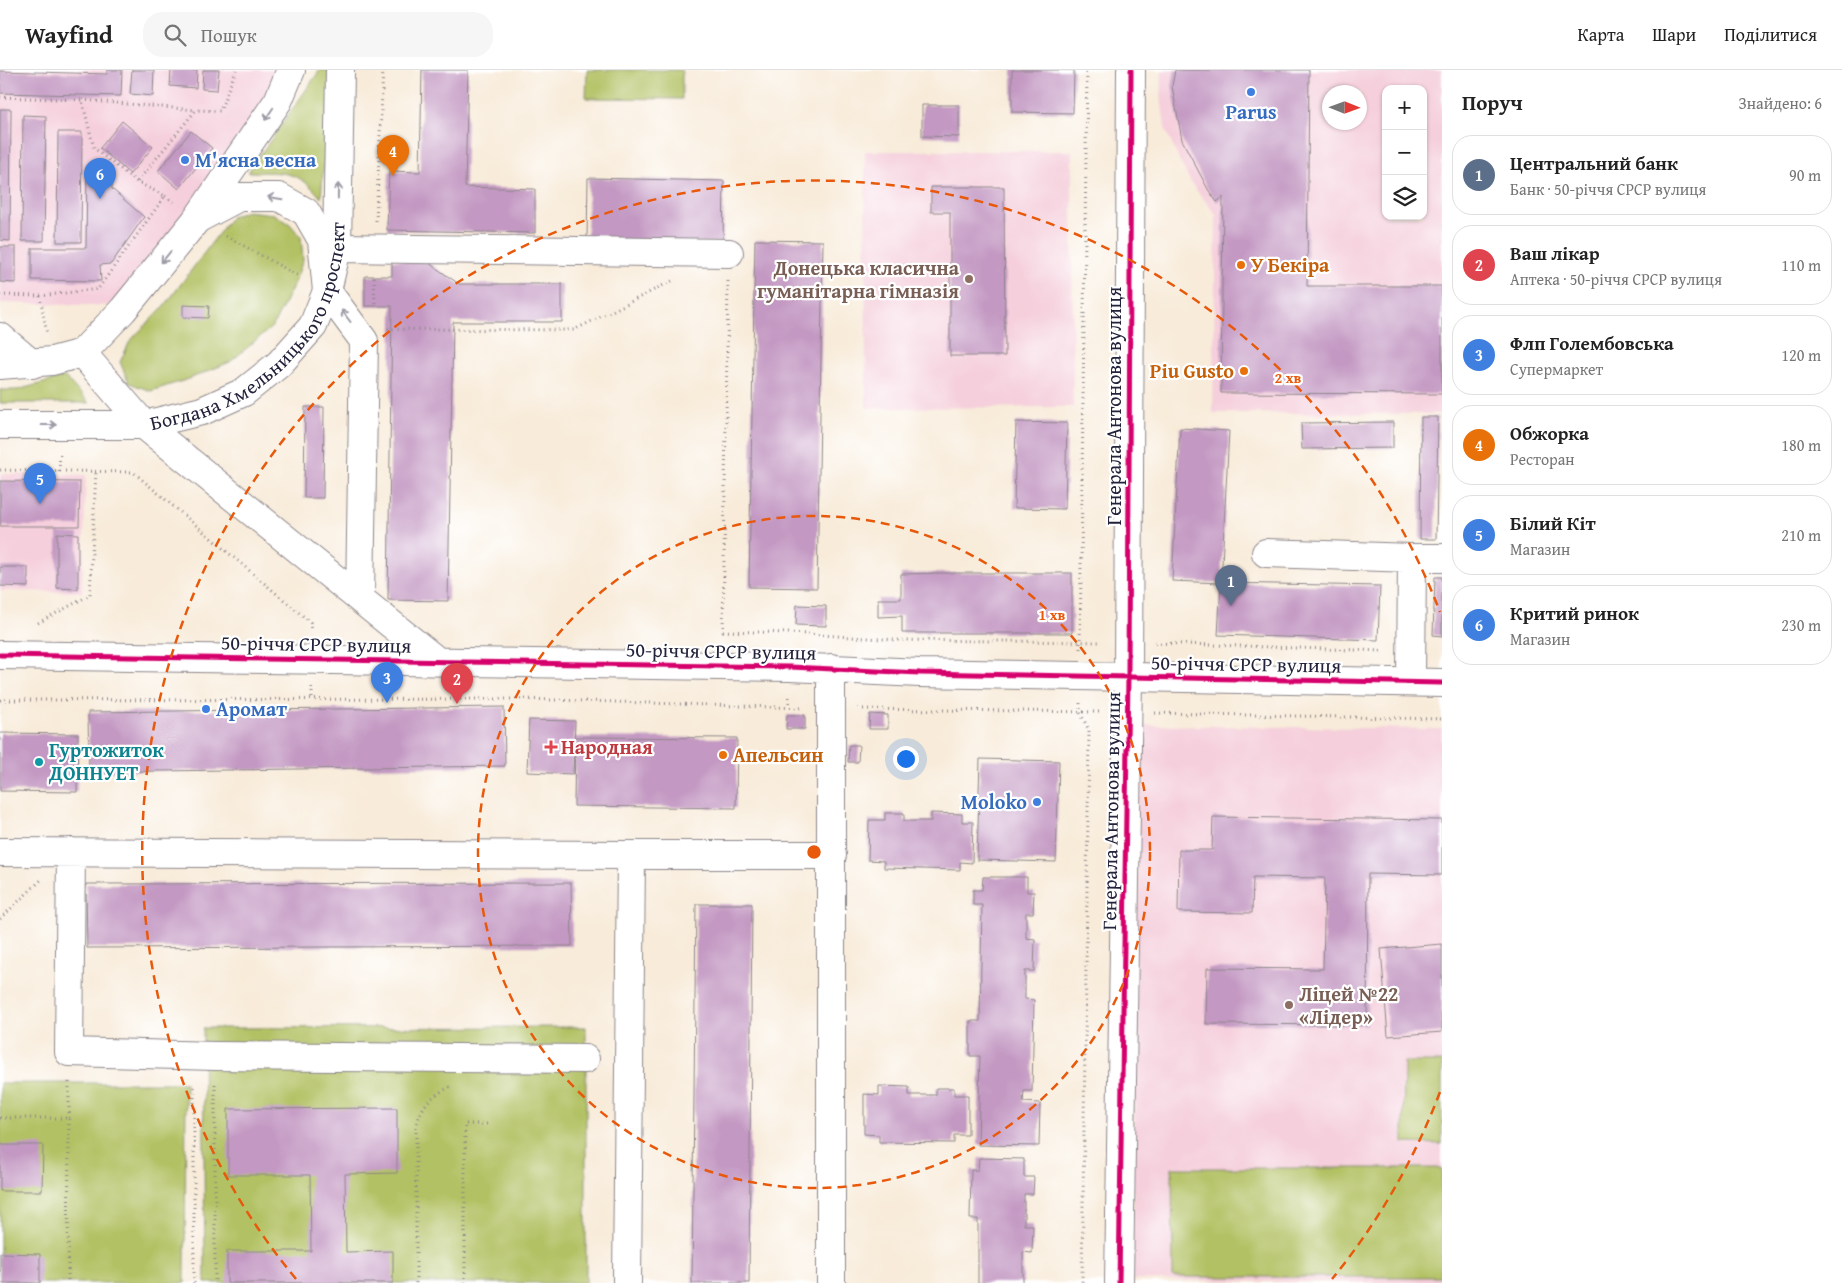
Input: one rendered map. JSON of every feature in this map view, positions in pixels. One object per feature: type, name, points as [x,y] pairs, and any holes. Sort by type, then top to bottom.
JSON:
[{"type":"street","points":[[0,365],[32,364],[82,353],[124,310],[197,219],[278,102],[291,70]]},
{"type":"street","name":"Богдана Хмельницького проспект","points":[[0,425],[144,425],[202,411],[244,392],[279,364],[313,326],[327,292],[337,248],[340,70]]},
{"type":"street","name":"Генерала Антонова вулиця","points":[[1120,1283],[1128,677],[1131,70]]},
{"type":"street","points":[[197,219],[239,197],[278,197],[306,212],[322,240],[327,292],[364,341],[360,599]]},
{"type":"street","points":[[337,248],[729,253]]},
{"type":"street","points":[[0,338],[32,364]]},
{"type":"street","points":[[82,353],[144,425],[436,661]]},
{"type":"street","points":[[1266,553],[1442,558]]},
{"type":"street","points":[[1411,682],[1412,558]]},
{"type":"street","name":"50-річчя СРСР вулиця","points":[[0,656],[831,668],[920,673],[1442,683]]},
{"type":"street","points":[[831,668],[831,1283]]},
{"type":"street","points":[[0,852],[832,855]]},
{"type":"street","points":[[71,852],[70,1052],[204,1056],[586,1059]]},
{"type":"street","points":[[627,1283],[630,855]]},
{"type":"path","points":[[0,97],[82,100],[220,111],[236,70]]},
{"type":"path","points":[[377,312],[373,303],[374,248],[383,70]]},
{"type":"path","points":[[82,100],[94,148],[137,182],[165,196],[197,219],[327,292]]},
{"type":"path","points":[[137,182],[196,110]]},
{"type":"path","points":[[40,296],[98,289],[165,196]]},
{"type":"path","points":[[729,253],[723,631],[898,640],[1128,641],[1411,652]]},
{"type":"path","points":[[385,325],[389,329],[574,330],[677,279]]},
{"type":"path","points":[[0,470],[133,472],[310,622]]},
{"type":"path","points":[[38,623],[90,595],[96,471]]},
{"type":"path","points":[[0,700],[522,699],[832,709],[1127,712],[1442,719]]},
{"type":"path","points":[[0,919],[71,852]]},
{"type":"path","points":[[194,1283],[204,1056]]},
{"type":"path","points":[[204,1056],[215,1283]]},
{"type":"path","points":[[68,1283],[69,1083]]},
{"type":"path","points":[[416,1283],[416,1127],[421,1111],[430,1099],[458,1084]]},
{"type":"path","points":[[0,1118],[69,1118]]},
{"type":"path","points":[[465,1283],[465,1124],[490,1124]]},
{"type":"shaded area","points":[[0,70],[285,70],[120,306],[0,303]]},
{"type":"shaded area","points":[[1162,70],[1442,70],[1442,414],[1213,413],[1216,214],[1193,186],[1165,128],[1161,97]]},
{"type":"shaded area","name":"Донецька класична гуманітарна гімназія","points":[[865,151],[1072,151],[1073,407],[866,408]]},
{"type":"shaded area","points":[[0,474],[86,475],[82,592],[0,591]]},
{"type":"shaded area","name":"Ліцей №22 «Лідер»","points":[[1138,725],[1442,729],[1442,1283],[1133,1280]]},
{"type":"green space","points":[[320,70],[332,70],[321,198],[305,182],[297,177],[280,173],[248,172]]},
{"type":"green space","points":[[587,70],[682,70],[682,99],[586,98]]},
{"type":"green space","points":[[247,211],[274,214],[290,224],[301,237],[303,260],[294,284],[273,326],[230,362],[189,379],[151,391],[129,383],[120,362],[130,341],[166,304],[231,217]]},
{"type":"green space","points":[[65,377],[89,403],[0,403],[0,390],[17,390]]},
{"type":"green space","points":[[586,1027],[586,1283],[205,1283],[203,1028]]},
{"type":"green space","points":[[1404,1062],[1442,1062],[1442,1144],[1403,1143]]},
{"type":"green space","points":[[0,1083],[186,1083],[185,1283],[0,1283]]},
{"type":"green space","points":[[1172,1168],[1442,1168],[1442,1277],[1173,1277]]},
{"type":"building","points":[[107,70],[122,70],[121,96],[0,93],[0,71],[107,74]]},
{"type":"building","points":[[132,70],[154,70],[153,96],[130,94]]},
{"type":"building","points":[[171,70],[197,70],[196,88],[170,86]]},
{"type":"building","points":[[203,70],[219,70],[217,90],[202,89]]},
{"type":"building","points":[[422,70],[468,70],[465,187],[535,189],[535,233],[387,230],[389,171],[420,172]]},
{"type":"building","points":[[1012,70],[1074,70],[1073,113],[1012,112]]},
{"type":"building","points":[[1175,70],[1309,70],[1307,286],[1442,286],[1442,394],[1221,393],[1223,197],[1217,202],[1209,191],[1182,140],[1172,86]]},
{"type":"building","points":[[922,105],[959,105],[959,137],[922,136]]},
{"type":"building","points":[[0,109],[11,109],[10,241],[0,240]]},
{"type":"building","points":[[23,115],[46,116],[44,241],[22,241]]},
{"type":"building","points":[[122,121],[153,147],[130,174],[100,148]]},
{"type":"building","name":"М'ясна весна","points":[[191,131],[212,148],[179,189],[158,171]]},
{"type":"building","points":[[58,132],[82,132],[81,242],[57,242]]},
{"type":"building","points":[[87,166],[112,167],[112,189],[144,217],[111,264],[100,265],[101,281],[32,280],[32,248],[86,248]]},
{"type":"building","points":[[588,178],[724,181],[723,243],[587,240]]},
{"type":"building","points":[[931,187],[1004,187],[1005,356],[950,356],[950,212],[931,212]]},
{"type":"building","points":[[755,240],[823,241],[817,588],[749,587]]},
{"type":"building","points":[[0,247],[16,247],[16,283],[0,282]]},
{"type":"building","points":[[392,260],[426,261],[459,284],[562,284],[562,322],[453,322],[448,601],[388,600],[392,306],[365,306],[365,276],[392,276]]},
{"type":"building","points":[[183,305],[209,306],[208,318],[183,317]]},
{"type":"building","points":[[305,407],[324,407],[323,498],[304,498]]},
{"type":"building","points":[[1421,417],[1438,417],[1436,539],[1420,539]]},
{"type":"building","points":[[1016,422],[1067,423],[1065,509],[1014,508]]},
{"type":"building","points":[[1393,422],[1393,448],[1302,449],[1301,423]]},
{"type":"building","points":[[1180,428],[1229,431],[1221,583],[1172,581]]},
{"type":"building","points":[[0,481],[80,482],[79,526],[0,526]]},
{"type":"building","points":[[57,533],[78,534],[78,589],[57,588]]},
{"type":"building","points":[[0,567],[28,567],[28,587],[0,586]]},
{"type":"building","points":[[1072,573],[1072,633],[902,633],[902,616],[878,617],[878,599],[901,599],[901,574]]},
{"type":"building","points":[[1435,577],[1442,577],[1442,636],[1433,635]]},
{"type":"building","points":[[1221,583],[1380,586],[1378,640],[1218,635]]},
{"type":"building","points":[[797,605],[826,606],[826,626],[796,625]]},
{"type":"building","points":[[504,707],[505,766],[89,772],[88,712]]},
{"type":"building","points":[[870,714],[888,715],[888,729],[869,729]]},
{"type":"building","points":[[787,715],[805,715],[805,729],[786,729]]},
{"type":"building","name":"Народная","points":[[529,720],[575,721],[573,774],[527,772]]},
{"type":"building","name":"Гуртожиток ДОННУЕТ","points":[[0,733],[78,734],[77,792],[0,791]]},
{"type":"building","points":[[575,737],[737,738],[736,808],[574,806]]},
{"type":"building","points":[[849,745],[859,745],[858,762],[848,762]]},
{"type":"building","points":[[980,759],[1059,761],[1056,862],[977,860]]},
{"type":"building","points":[[885,813],[904,813],[904,821],[931,821],[931,813],[962,814],[962,822],[973,822],[972,863],[960,862],[960,870],[884,868],[884,861],[868,860],[869,820],[885,820]]},
{"type":"building","points":[[1213,817],[1442,820],[1442,875],[1368,874],[1367,1025],[1206,1024],[1207,968],[1323,969],[1325,878],[1253,877],[1252,913],[1178,912],[1179,850],[1212,850]]},
{"type":"building","points":[[983,877],[1027,877],[1027,892],[1034,892],[1033,913],[1026,913],[1026,938],[1035,939],[1034,971],[1025,971],[1025,999],[1034,1000],[1032,1091],[1024,1091],[1023,1102],[1040,1103],[1039,1146],[978,1145],[980,1056],[970,1056],[970,1021],[980,1021],[982,905],[973,905],[973,890],[982,890]]},
{"type":"building","points":[[571,883],[572,946],[87,948],[86,884]]},
{"type":"building","points":[[696,904],[752,904],[749,1283],[692,1283]]},
{"type":"building","points":[[1442,944],[1442,1032],[1388,1036],[1381,949]]},
{"type":"building","points":[[879,1086],[909,1087],[909,1095],[936,1095],[936,1088],[954,1088],[954,1095],[968,1095],[968,1135],[954,1135],[954,1143],[879,1142],[879,1135],[864,1134],[864,1094],[879,1095]]},
{"type":"building","points":[[397,1108],[397,1173],[345,1174],[346,1252],[393,1251],[393,1283],[227,1283],[227,1251],[311,1251],[310,1175],[228,1175],[228,1109]]},
{"type":"building","points":[[0,1145],[43,1145],[42,1191],[0,1191]]},
{"type":"building","points":[[979,1158],[1024,1159],[1024,1177],[1034,1177],[1033,1194],[1024,1194],[1024,1225],[1033,1225],[1032,1253],[1023,1252],[1023,1283],[978,1283],[978,1219],[970,1219],[971,1170],[978,1170]]},
{"type":"building","points":[[0,1253],[40,1254],[40,1283],[0,1283]]},
{"type":"cycle path","points":[[1119,1283],[1128,677],[1131,70]]},
{"type":"cycle path","points":[[0,655],[790,667],[920,673],[1442,683]]},
{"type":"place","name":"Parus","points":[[1251,92]]},
{"type":"place","name":"М'ясна весна","points":[[185,160]]},
{"type":"place","name":"Обжорка","points":[[393,176]]},
{"type":"place","name":"Критий ринок","points":[[100,199]]},
{"type":"place","name":"У Бекіра","points":[[1241,265]]},
{"type":"place","name":"Донецька класична гуманітарна гімназія","points":[[969,279]]},
{"type":"place","name":"Piu Gusto","points":[[1244,371]]},
{"type":"place","name":"Білий Кіт","points":[[40,504]]},
{"type":"place","name":"Центральний банк","points":[[1231,606]]},
{"type":"place","name":"Флп Голембовська","points":[[387,703]]},
{"type":"place","name":"Ваш лікар","points":[[457,704]]},
{"type":"place","name":"Аромат","points":[[206,709]]},
{"type":"place","name":"Народная","points":[[551,747]]},
{"type":"place","name":"Апельсин","points":[[723,755]]},
{"type":"place","name":"Гуртожиток ДОННУЕТ","points":[[39,762]]},
{"type":"place","name":"Moloko","points":[[1037,802]]},
{"type":"place","name":"Ліцей №22 «Лідер»","points":[[1289,1005]]}]
